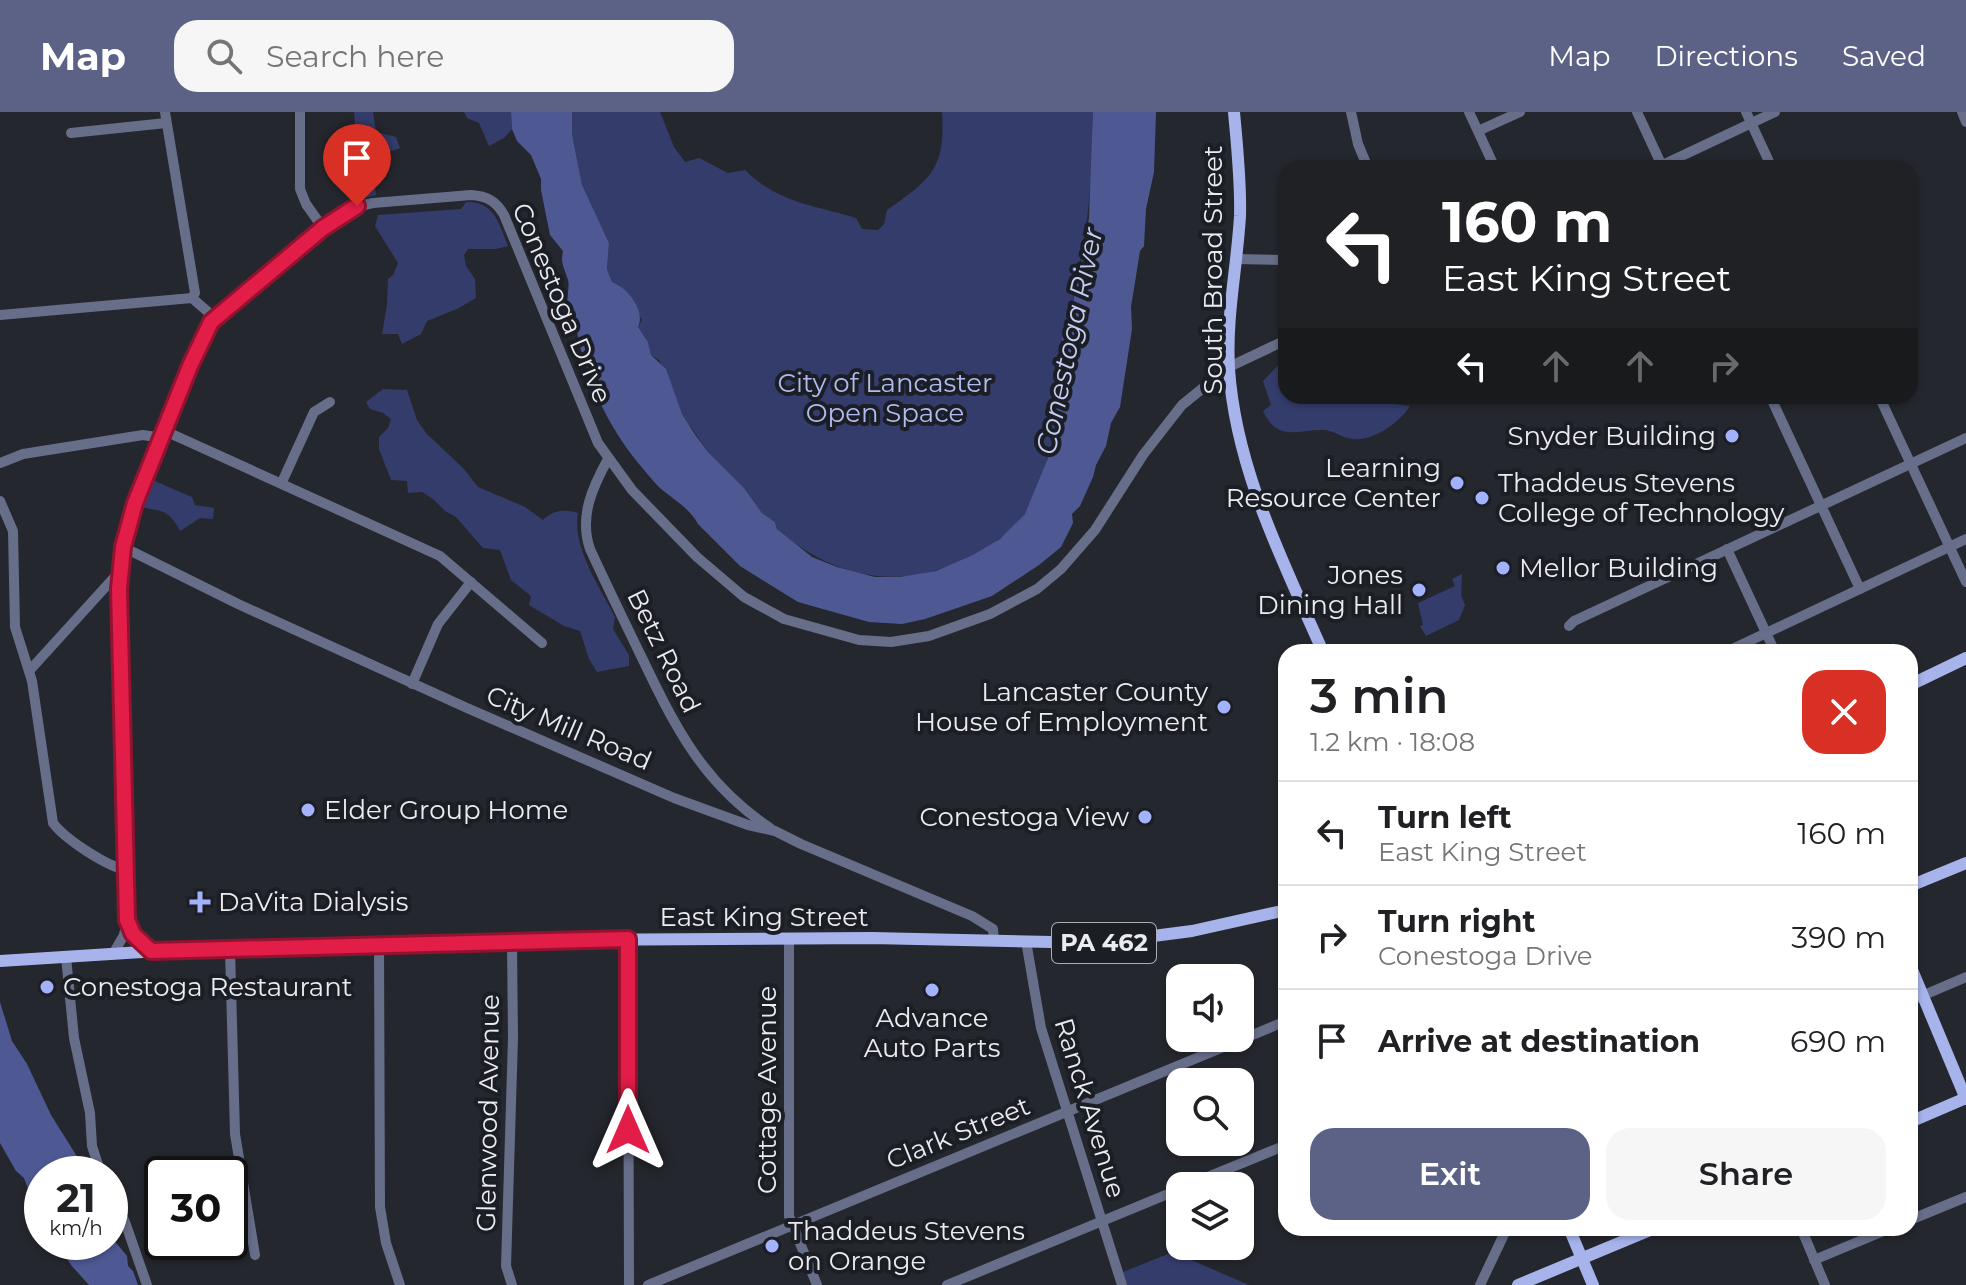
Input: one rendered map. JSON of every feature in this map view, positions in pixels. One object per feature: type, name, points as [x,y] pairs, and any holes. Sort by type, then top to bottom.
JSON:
[{"type":"main road","name":"South Broad Street","points":[[1234,112],[1240,202],[1230,306],[1229,367],[1238,428],[1254,488],[1320,644]]},
{"type":"main road","points":[[1918,681],[1966,658]]},
{"type":"main road","points":[[1918,883],[1966,863]]},
{"type":"main road","name":"East King Street","points":[[5,961],[151,951],[628,939],[1099,943],[1142,939],[1278,912]]},
{"type":"main road","points":[[1918,983],[1966,1098],[1918,1119]]},
{"type":"main road","points":[[1572,1236],[1593,1285]]},
{"type":"main road","points":[[1518,1285],[1636,1236]]},
{"type":"street","points":[[300,112],[300,189],[306,204],[323,228]]},
{"type":"street","points":[[1351,112],[1365,160]]},
{"type":"street","points":[[1469,112],[1491,160]]},
{"type":"street","points":[[1478,131],[1520,112]]},
{"type":"street","points":[[1637,112],[1657,160]]},
{"type":"street","points":[[1746,112],[1768,160]]},
{"type":"street","points":[[1674,160],[1775,112]]},
{"type":"street","points":[[1962,112],[1966,122]]},
{"type":"street","points":[[71,133],[166,118],[195,293],[192,298]]},
{"type":"street","name":"Conestoga Drive","points":[[113,954],[124,935],[127,920],[120,571],[135,503],[190,366],[215,318],[350,208],[373,203],[471,195],[495,202],[504,215],[582,405],[608,459],[632,490],[704,563],[766,611],[842,637],[875,642],[906,641],[929,636],[1009,606],[1046,582],[1095,530],[1170,418],[1229,367],[1278,344]]},
{"type":"street","points":[[1236,259],[1278,260]]},
{"type":"street","points":[[0,315],[192,298],[215,318]]},
{"type":"street","points":[[282,482],[314,412],[330,402]]},
{"type":"street","points":[[1774,404],[1860,589]]},
{"type":"street","points":[[1883,404],[1966,582]]},
{"type":"street","points":[[0,463],[23,454],[164,434],[282,482],[440,556],[542,643]]},
{"type":"street","points":[[1569,626],[1966,438]]},
{"type":"street","name":"Betz Road","points":[[608,459],[595,483],[586,516],[586,538],[590,549],[667,711],[688,747],[722,789],[775,831]]},
{"type":"street","points":[[0,501],[13,531],[15,627],[23,659],[30,670],[53,823],[70,839],[112,865],[126,870]]},
{"type":"street","points":[[1743,644],[1966,539]]},
{"type":"street","name":"City Mill Road","points":[[123,547],[224,598],[412,684],[674,798],[748,825],[775,831],[972,916],[993,929],[994,941]]},
{"type":"street","points":[[1727,549],[1771,644]]},
{"type":"street","points":[[30,670],[120,571]]},
{"type":"street","points":[[412,684],[438,624],[471,582]]},
{"type":"street","points":[[127,920],[133,934],[151,951]]},
{"type":"street","name":"Cottage Avenue","points":[[789,938],[789,1216],[817,1285]]},
{"type":"street","points":[[628,939],[629,1285]]},
{"type":"street","name":"Ranck Avenue","points":[[1026,941],[1038,1012],[1122,1285]]},
{"type":"street","name":"Glenwood Avenue","points":[[512,942],[506,1266],[512,1285]]},
{"type":"street","points":[[379,945],[380,1207],[386,1243],[400,1285]]},
{"type":"street","points":[[230,949],[235,1134],[255,1255]]},
{"type":"street","points":[[66,957],[74,1038],[90,1113],[95,1156]]},
{"type":"street","points":[[1918,997],[1966,977]]},
{"type":"street","name":"Clark Street","points":[[648,1285],[1278,1024]]},
{"type":"street","points":[[1220,1172],[1278,1148]]},
{"type":"street","points":[[947,1285],[1166,1195]]},
{"type":"street","points":[[1918,1217],[1966,1197]]},
{"type":"street","points":[[128,1230],[147,1285]]},
{"type":"street","points":[[1480,1285],[1503,1236]]},
{"type":"street","points":[[1804,1236],[1825,1285]]},
{"type":"street","points":[[1814,1260],[1872,1236]]},
{"type":"green space","points":[[354,112],[373,112],[376,132],[396,137],[400,148],[392,151],[377,149],[371,153],[376,195],[366,198],[360,189]]},
{"type":"green space","points":[[464,112],[511,112],[512,129],[504,138],[489,146],[479,123],[467,118]]},
{"type":"green space","name":"City of Lancaster Open Space","points":[[572,112],[660,112],[674,147],[685,162],[699,158],[728,173],[745,170],[770,190],[811,206],[856,218],[862,229],[878,230],[884,224],[887,210],[924,181],[938,160],[943,131],[942,112],[1093,112],[1087,218],[1070,323],[1061,343],[1059,417],[1034,496],[1015,526],[990,546],[961,562],[930,572],[896,577],[841,568],[808,552],[777,529],[775,522],[762,513],[744,488],[708,452],[682,414],[659,360],[651,355],[648,342],[638,327],[642,320],[619,285],[612,282],[607,269],[609,243],[582,186],[572,134]]},
{"type":"green space","points":[[466,202],[489,209],[508,246],[468,249],[464,255],[466,266],[475,279],[476,298],[427,321],[421,334],[402,344],[398,334],[382,334],[388,279],[398,263],[375,226],[378,215],[461,209]]},
{"type":"green space","points":[[1278,365],[1278,404],[1410,406],[1385,430],[1360,439],[1326,430],[1281,431],[1263,411],[1271,405],[1263,381]]},
{"type":"green space","points":[[383,389],[407,390],[417,420],[426,433],[464,469],[478,487],[525,507],[543,520],[559,511],[578,513],[577,526],[583,553],[615,617],[613,629],[629,655],[629,666],[597,672],[589,659],[580,631],[564,626],[529,605],[531,596],[511,580],[500,550],[483,548],[456,517],[422,492],[408,493],[407,481],[391,480],[379,449],[379,437],[388,428],[391,419],[370,409],[366,402]]},
{"type":"green space","points":[[150,479],[192,497],[195,505],[214,508],[213,519],[200,518],[180,531],[169,515],[141,507],[140,502]]},
{"type":"green space","points":[[1462,574],[1461,595],[1465,605],[1459,620],[1426,636],[1420,626],[1423,625],[1418,603],[1455,586],[1452,579]]},
{"type":"green space","points":[[1166,1255],[1166,1260],[1191,1260],[1249,1285],[1127,1285],[1123,1272]]},
{"type":"water","name":"Conestoga River","points":[[511,112],[572,112],[572,134],[582,185],[609,243],[607,269],[612,282],[634,300],[639,314],[638,327],[648,342],[651,355],[666,369],[682,414],[708,452],[744,488],[762,513],[775,522],[777,529],[812,557],[875,577],[900,577],[936,571],[973,555],[1000,539],[1025,514],[1048,458],[1059,418],[1053,384],[1062,351],[1062,337],[1069,326],[1073,309],[1075,282],[1089,218],[1093,112],[1156,112],[1154,172],[1146,209],[1144,246],[1140,251],[1131,307],[1132,329],[1120,407],[1080,506],[1072,514],[1073,523],[1061,547],[992,596],[902,624],[869,622],[798,602],[740,566],[685,508],[654,481],[616,433],[598,399],[568,304],[563,251],[550,235],[541,179],[531,155],[517,141],[512,129]]},
{"type":"water","points":[[0,1002],[12,1041],[77,1156],[24,1156],[24,1178],[16,1171],[0,1143]]},
{"type":"water","points":[[68,1260],[127,1260],[138,1285],[89,1285]]},
{"type":"place","name":"Snyder Building","points":[[1732,436]]},
{"type":"place","name":"Learning Resource Center","points":[[1457,483]]},
{"type":"place","name":"Thaddeus Stevens College of Technology","points":[[1482,498]]},
{"type":"place","name":"Mellor Building","points":[[1503,568]]},
{"type":"place","name":"Jones Dining Hall","points":[[1419,590]]},
{"type":"place","name":"Lancaster County House of Employment","points":[[1224,707]]},
{"type":"place","name":"Elder Group Home","points":[[308,810]]},
{"type":"place","name":"Conestoga View","points":[[1145,817]]},
{"type":"place","name":"DaVita Dialysis","points":[[200,902]]},
{"type":"place","name":"Conestoga Restaurant","points":[[47,987]]},
{"type":"place","name":"Advance Auto Parts","points":[[932,990]]},
{"type":"place","name":"Thaddeus Stevens on Orange","points":[[772,1246]]},
{"type":"route","points":[[357,206],[323,228],[211,322],[135,503],[123,547],[119,589],[127,920],[133,934],[151,951],[628,939],[628,1130]]}]
